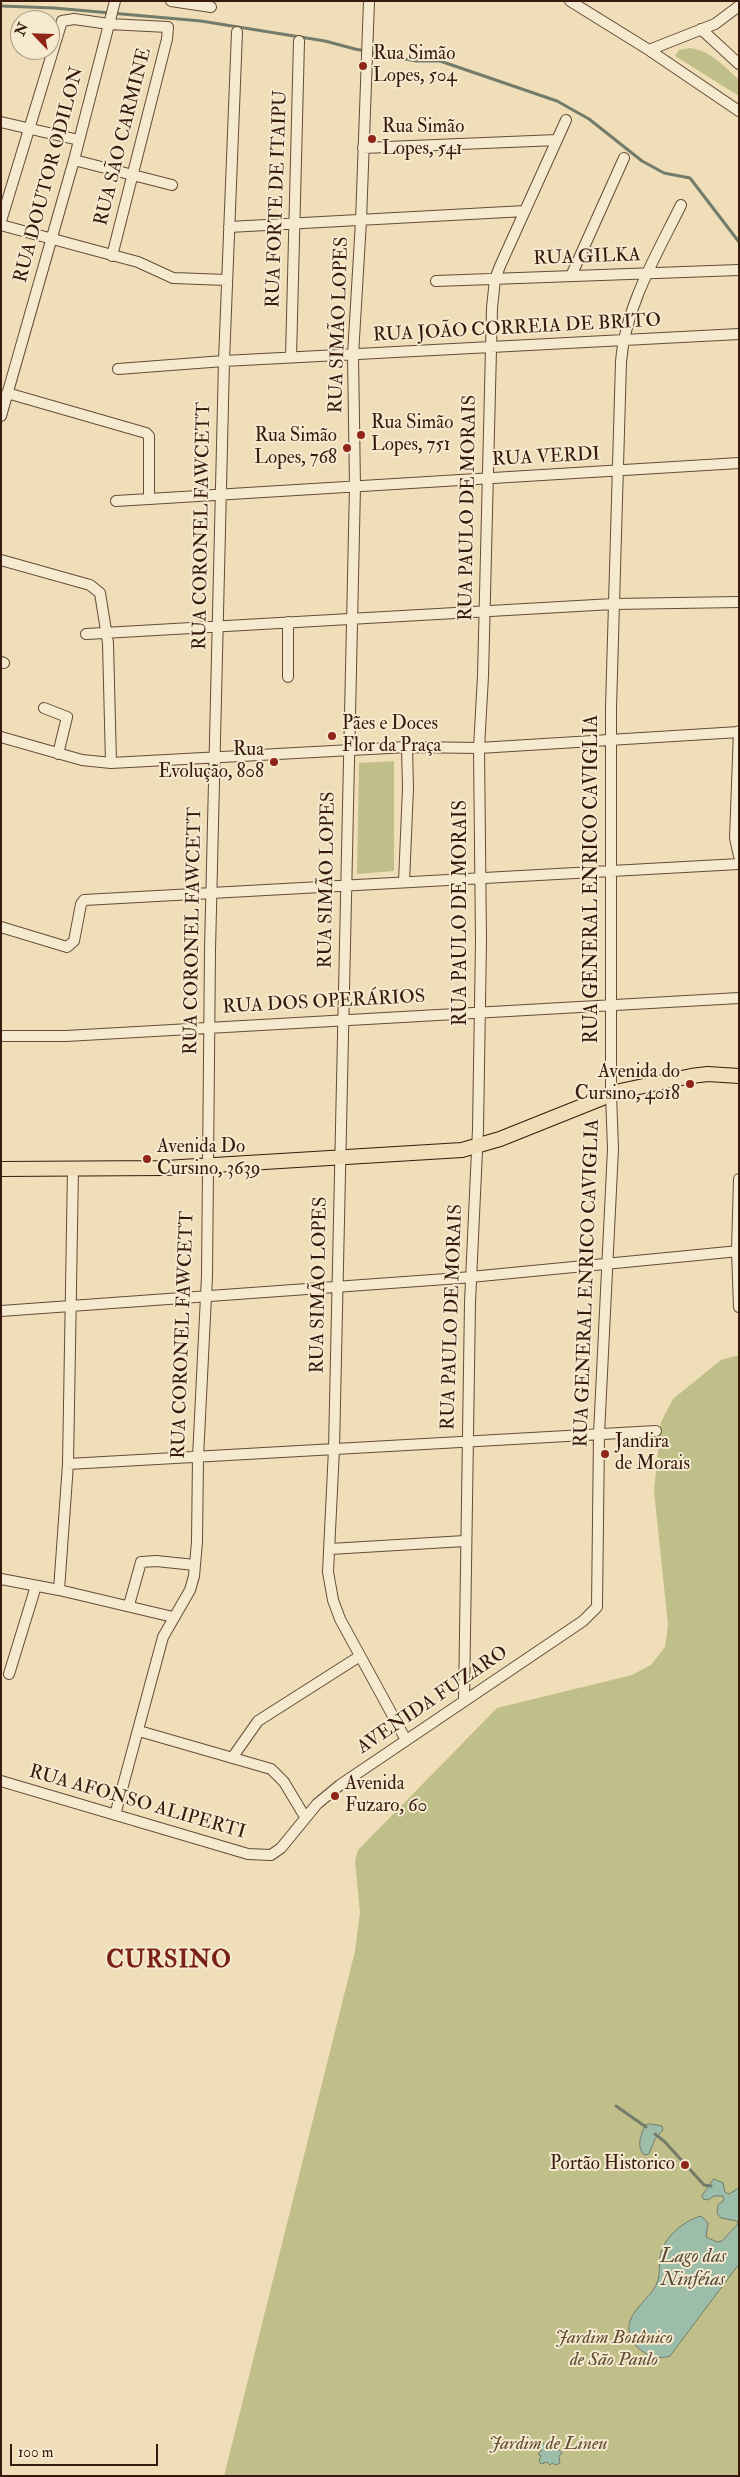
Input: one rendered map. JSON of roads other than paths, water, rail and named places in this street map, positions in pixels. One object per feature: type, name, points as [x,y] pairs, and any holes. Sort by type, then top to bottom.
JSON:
[{"type":"main road","points":[[1,1169],[165,1168],[206,1164],[428,1153],[476,1148],[611,1094],[691,1076],[708,1074],[739,1076]]},
{"type":"street","points":[[171,1],[211,7]]},
{"type":"street","name":"RUA SIMÃO LOPES","points":[[369,1],[361,221],[353,355],[355,486],[347,751],[341,1157],[334,1449],[328,1572],[333,1600],[360,1656],[406,1740]]},
{"type":"street","points":[[570,1],[649,50],[739,111]]},
{"type":"street","name":"RUA DOUTOR ODILON","points":[[1,416],[74,160],[114,3]]},
{"type":"street","points":[[649,50],[714,24],[739,6]]},
{"type":"street","points":[[1,220],[59,27],[66,20],[109,22]]},
{"type":"street","name":"RUA SÃO CARMINE","points":[[109,22],[168,27],[167,39],[112,256]]},
{"type":"street","points":[[701,29],[739,64]]},
{"type":"street","name":"RUA CORONEL FAWCETT","points":[[115,1815],[139,1731],[150,1677],[162,1637],[190,1590],[195,1565],[206,1296],[208,1026],[223,493],[224,361],[236,32]]},
{"type":"street","name":"RUA FORTE DE ITAIPU","points":[[291,357],[299,41]]},
{"type":"street","name":"RUA PAULO DE MORAIS","points":[[464,1700],[467,1442],[479,1013],[481,878],[479,748],[490,347],[495,279],[566,120]]},
{"type":"street","points":[[1,122],[79,140]]},
{"type":"street","points":[[363,148],[557,140]]},
{"type":"street","points":[[571,276],[624,158]]},
{"type":"street","points":[[74,160],[172,185]]},
{"type":"street","name":"RUA GENERAL ENRICO CAVIGLIA","points":[[598,1594],[599,1434],[603,1326],[609,1262],[613,1149],[611,1094],[611,739],[613,604],[622,341],[648,273],[680,205]]},
{"type":"street","points":[[229,227],[525,211]]},
{"type":"street","points":[[1,225],[138,262],[173,278],[227,280]]},
{"type":"street","name":"RUA GILKA","points":[[436,281],[739,270]]},
{"type":"street","name":"RUA JOÃO CORREIA DE BRITO","points":[[118,369],[291,357],[739,334]]},
{"type":"street","points":[[7,393],[146,433],[149,436],[149,499]]},
{"type":"street","name":"RUA VERDI","points":[[116,501],[223,493],[739,464]]},
{"type":"street","points":[[1,560],[96,588],[100,593],[106,632],[111,763]]},
{"type":"street","points":[[86,634],[351,617],[484,612],[613,604],[739,602]]},
{"type":"street","points":[[288,622],[288,676]]},
{"type":"street","points":[[44,708],[67,717],[58,754]]},
{"type":"street","points":[[1,737],[82,760],[111,763],[407,748],[479,748],[739,732],[735,838],[739,856]]},
{"type":"street","points":[[404,882],[408,788],[407,748]]},
{"type":"street","points":[[1,927],[70,946],[74,941],[81,904],[84,900],[739,864]]},
{"type":"street","name":"RUA DOS OPERÁRIOS","points":[[1,1036],[66,1036],[208,1026],[739,998]]},
{"type":"street","points":[[59,1590],[68,1464],[69,1305],[73,1169]]},
{"type":"street","points":[[739,1179],[739,1306]]},
{"type":"street","points":[[1,1311],[471,1276],[738,1251]]},
{"type":"street","points":[[68,1464],[656,1431]]},
{"type":"street","points":[[330,1549],[465,1541]]},
{"type":"street","points":[[129,1605],[141,1562],[156,1561],[195,1565]]},
{"type":"street","points":[[1,1579],[129,1605],[173,1617]]},
{"type":"street","points":[[9,1674],[36,1586]]},
{"type":"street","name":"AVENIDA FUZARO","points":[[262,1856],[272,1856],[281,1848],[304,1818],[340,1785],[591,1615],[598,1607],[598,1594]]},
{"type":"street","points":[[232,1758],[258,1721],[360,1656]]},
{"type":"street","points":[[139,1731],[272,1769],[284,1782],[304,1818]]},
{"type":"street","name":"RUA AFONSO ALIPERTI","points":[[1,1781],[248,1854],[262,1856]]},
{"type":"water","points":[[645,2125],[662,2126],[663,2130],[655,2139],[649,2154],[644,2155],[640,2148],[641,2137]]},
{"type":"water","name":"Lago das Ninféias","points":[[714,2179],[723,2183],[725,2192],[729,2194],[739,2188],[739,2264],[670,2356],[655,2357],[640,2350],[631,2337],[629,2329],[632,2316],[656,2285],[659,2277],[660,2257],[665,2243],[681,2226],[701,2216],[708,2223],[706,2237],[717,2242],[722,2241],[738,2224],[737,2221],[721,2218],[717,2213],[718,2205],[724,2200],[723,2196],[714,2196],[708,2200],[703,2199],[702,2196]]},
{"type":"water","points":[[550,2441],[553,2444],[557,2442],[560,2444],[559,2450],[562,2453],[559,2456],[560,2463],[556,2465],[552,2463],[550,2465],[547,2462],[541,2464],[539,2461],[541,2456],[538,2454],[541,2451],[540,2445],[543,2443],[547,2444]]},
{"type":"waterway","points":[[1,6],[54,8],[201,21],[325,41],[416,61],[440,61],[557,101],[589,119],[642,161],[664,173],[690,178],[739,242]]},
{"type":"waterway","points":[[616,2106],[646,2127]]},
{"type":"waterway","points":[[655,2134],[665,2142],[704,2185],[711,2186]]},
{"type":"place","name":"Rua Simão Lopes, 504","points":[[363,66]]},
{"type":"place","name":"Rua Simão Lopes, 541","points":[[372,139]]},
{"type":"place","name":"Rua Simão Lopes, 751","points":[[361,435]]},
{"type":"place","name":"Rua Simão Lopes, 768","points":[[347,448]]},
{"type":"place","name":"Pães e Doces Flor da Praça","points":[[332,736]]},
{"type":"place","name":"Rua Evolução, 808","points":[[274,762]]},
{"type":"place","name":"Avenida do Cursino, 4018","points":[[690,1084]]},
{"type":"place","name":"Avenida Do Cursino, 3639","points":[[147,1159]]},
{"type":"place","name":"Jandira de Morais","points":[[605,1454]]},
{"type":"place","name":"Avenida Fuzaro, 60","points":[[335,1796]]},
{"type":"place","name":"Portão Historico","points":[[685,2165]]},
{"type":"district","name":"CURSINO","points":[[169,1962]]},
{"type":"park label","name":"Jardim Botânico de São Paulo","points":[[614,2350]]},
{"type":"park label","name":"Jardim de Lineu","points":[[548,2445]]}]
